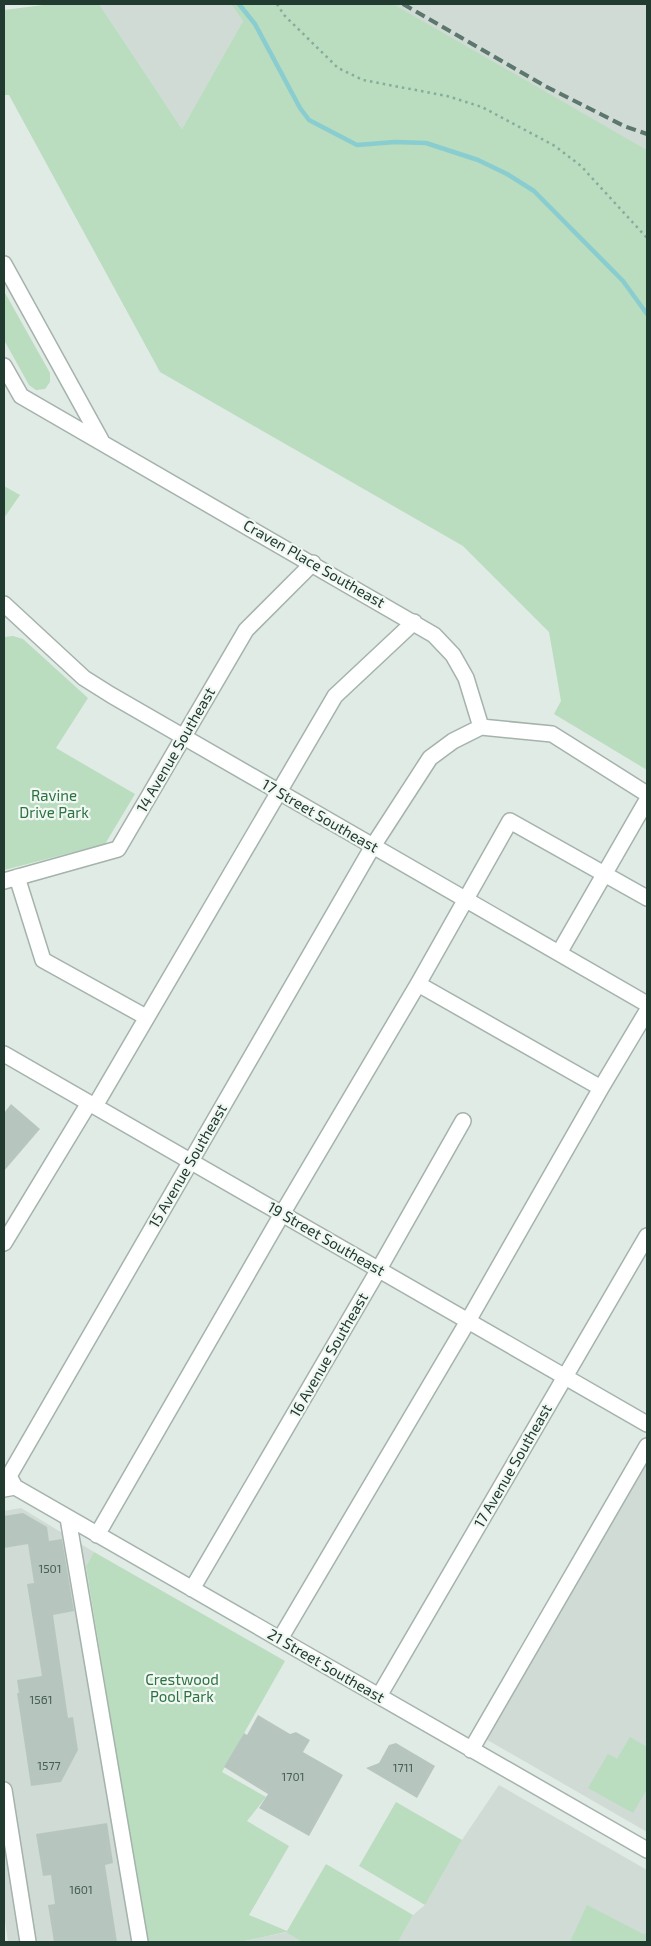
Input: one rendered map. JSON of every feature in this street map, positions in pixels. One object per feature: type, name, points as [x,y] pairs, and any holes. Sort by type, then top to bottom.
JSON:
[{"type":"street","points":[[4,264],[102,441]]},
{"type":"street","name":"Craven Place Southeast","points":[[4,366],[21,396],[313,563],[434,635],[453,655],[466,678],[481,727]]},
{"type":"street","name":"14 Avenue Southeast","points":[[10,879],[118,849],[246,630],[313,563]]},
{"type":"street","name":"17 Street Southeast","points":[[5,609],[84,678],[111,695],[647,1004]]},
{"type":"street","points":[[4,1243],[146,1017],[335,696],[414,622]]},
{"type":"street","points":[[481,727],[552,734],[647,794]]},
{"type":"street","name":"15 Avenue Southeast","points":[[8,1481],[372,846],[430,758],[453,741],[481,727]]},
{"type":"street","points":[[559,953],[647,800]]},
{"type":"street","points":[[97,1534],[282,1214],[418,984],[510,820],[647,898]]},
{"type":"street","points":[[10,879],[43,960],[146,1017]]},
{"type":"street","points":[[418,984],[601,1088]]},
{"type":"street","points":[[280,1640],[468,1321],[647,1011]]},
{"type":"street","name":"19 Street Southeast","points":[[4,1054],[647,1424]]},
{"type":"street","name":"16 Avenue Southeast","points":[[192,1589],[463,1121]]},
{"type":"street","name":"17 Avenue Southeast","points":[[379,1696],[647,1236]]},
{"type":"street","points":[[472,1750],[647,1446]]},
{"type":"street","name":"21 Street Southeast","points":[[8,1481],[68,1518],[647,1850]]},
{"type":"street","points":[[68,1518],[140,1942]]},
{"type":"street","points":[[4,1790],[28,1942]]},
{"type":"path","points":[[277,4],[284,15],[338,68],[364,80],[447,96],[482,107],[529,130],[555,146],[581,166],[647,238]]},
{"type":"shaded area","points":[[99,4],[231,4],[243,21],[182,129]]},
{"type":"shaded area","points":[[392,4],[647,4],[647,150]]},
{"type":"shaded area","points":[[647,1455],[647,1832],[484,1738]]},
{"type":"shaded area","points":[[21,1508],[94,1552],[86,1566],[147,1942],[8,1942],[4,1914],[4,1511]]},
{"type":"shaded area","points":[[499,1785],[647,1870],[647,1942],[398,1942],[413,1915],[425,1905],[462,1840]]},
{"type":"shaded area","points":[[288,1932],[306,1942],[240,1942]]},
{"type":"green space","points":[[51,4],[99,4],[182,129],[243,21],[231,4],[393,4],[647,150],[647,770],[554,714],[561,701],[549,632],[463,546],[160,372],[9,95],[4,95],[4,10]]},
{"type":"green space","points":[[4,291],[50,373],[50,382],[45,389],[36,390],[29,385],[4,340]]},
{"type":"green space","points":[[4,486],[20,495],[4,518]]},
{"type":"green space","name":"Ravine Drive Park","points":[[13,636],[23,639],[88,698],[56,748],[135,794],[105,844],[4,870],[4,637]]},
{"type":"green space","name":"Crestwood Pool Park","points":[[94,1552],[285,1661],[222,1772],[266,1797],[247,1821],[289,1846],[249,1915],[287,1931],[326,1864],[413,1915],[398,1942],[303,1942],[286,1932],[240,1942],[147,1942],[86,1566]]},
{"type":"green space","points":[[630,1737],[647,1747],[647,1789],[633,1813],[588,1788],[608,1754],[617,1759]]},
{"type":"green space","points":[[396,1802],[462,1840],[425,1905],[359,1866]]},
{"type":"green space","points":[[587,1905],[643,1934],[647,1933],[647,1942],[570,1942]]},
{"type":"building","points":[[11,1104],[40,1129],[4,1171],[4,1113]]},
{"type":"building","points":[[23,1513],[47,1527],[49,1541],[62,1539],[74,1611],[53,1615],[68,1718],[73,1717],[78,1750],[61,1782],[31,1786],[17,1693],[19,1693],[17,1680],[42,1676],[27,1584],[34,1583],[28,1544],[4,1548],[4,1516]]},
{"type":"building","points":[[258,1715],[290,1734],[296,1732],[310,1740],[303,1752],[343,1775],[309,1836],[259,1808],[268,1794],[224,1767],[244,1733],[247,1735]]},
{"type":"building","points":[[396,1743],[435,1766],[417,1798],[366,1768],[379,1763],[389,1745]]},
{"type":"building","points":[[107,1823],[113,1863],[105,1865],[117,1942],[54,1942],[48,1905],[55,1904],[51,1875],[43,1876],[36,1834]]},
{"type":"waterway","points":[[239,4],[255,24],[300,108],[309,120],[357,145],[395,142],[426,143],[478,160],[507,174],[534,191],[623,281],[647,314]]},
{"type":"railway","points":[[403,4],[545,86],[624,126],[647,134]]}]
